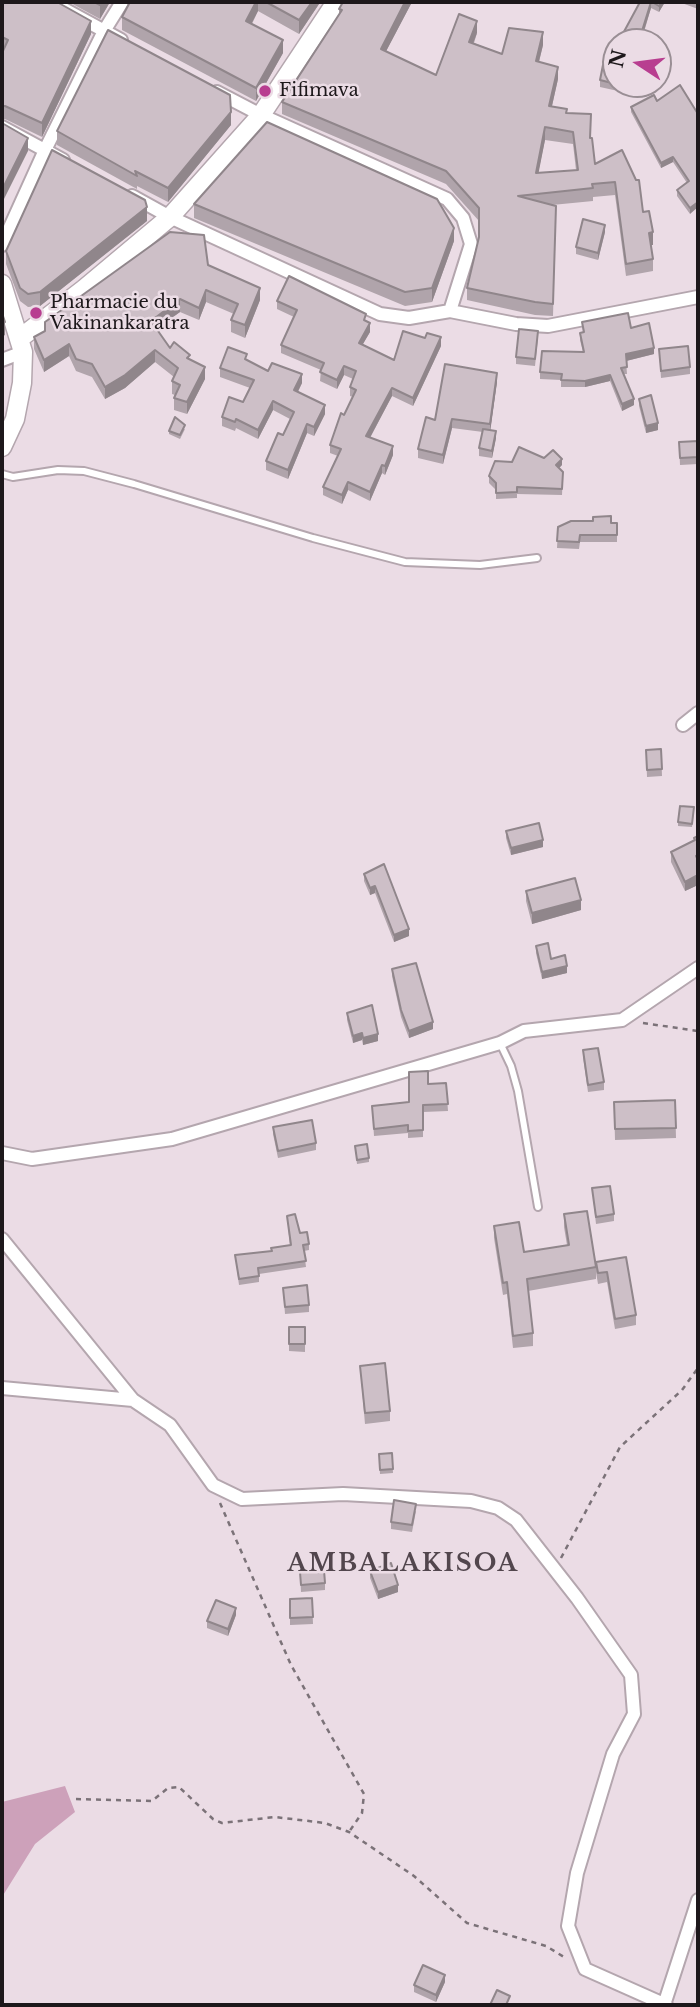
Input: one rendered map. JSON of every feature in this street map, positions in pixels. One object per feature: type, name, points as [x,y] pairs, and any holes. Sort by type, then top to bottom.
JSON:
[{"type":"street","points":[[51,2],[128,44]]},
{"type":"street","points":[[2,245],[45,150],[104,31],[122,2]]},
{"type":"street","points":[[2,360],[170,217],[261,115],[336,2]]},
{"type":"street","points":[[201,83],[261,115],[447,199],[464,218],[471,244],[450,311]]},
{"type":"street","points":[[2,127],[79,168]]},
{"type":"street","points":[[125,193],[170,217],[380,314],[409,318],[450,311],[516,324],[548,326],[698,297]]},
{"type":"street","points":[[2,284],[21,346],[22,383],[15,419],[2,447]]},
{"type":"street","points":[[683,725],[698,713]]},
{"type":"street","points":[[2,1153],[32,1159],[172,1139],[499,1043],[524,1031],[622,1020],[698,968]]},
{"type":"street","points":[[2,1239],[133,1400],[170,1425],[213,1485],[242,1499],[343,1494],[471,1501],[498,1508],[516,1520],[631,1675],[634,1714],[614,1754],[577,1873],[568,1926],[585,1969],[665,2005],[698,1900]]},
{"type":"street","points":[[2,1388],[133,1400]]},
{"type":"lane","points":[[2,474],[13,478],[58,470],[83,471],[405,562],[480,565],[537,558]]},
{"type":"lane","points":[[499,1043],[511,1066],[518,1091],[538,1207]]},
{"type":"path","points":[[622,1020],[698,1031]]},
{"type":"path","points":[[555,1570],[620,1447],[682,1390],[698,1368]]},
{"type":"path","points":[[213,1485],[290,1665],[364,1794],[362,1813],[349,1832]]},
{"type":"path","points":[[76,1798],[152,1801],[168,1788],[178,1787],[213,1819],[222,1823],[275,1817],[325,1823],[349,1832],[414,1876],[467,1923],[546,1946],[585,1969]]},
{"type":"shaded area","points":[[65,1786],[75,1812],[35,1844],[2,1897],[2,1802]]},
{"type":"building","points":[[2,2],[57,2],[91,21],[42,123],[2,106],[2,53],[8,40],[2,37]]},
{"type":"building","points":[[130,2],[256,2],[246,21],[283,40],[256,88],[122,17]]},
{"type":"building","points":[[266,2],[312,2],[299,20]]},
{"type":"building","points":[[343,2],[405,2],[381,49],[436,75],[459,14],[477,21],[469,42],[502,54],[509,28],[543,32],[536,61],[558,67],[549,106],[567,109],[566,113],[591,114],[590,138],[595,164],[622,150],[636,180],[639,180],[643,212],[649,211],[653,232],[649,233],[653,259],[626,264],[615,182],[592,184],[593,188],[518,196],[556,206],[553,304],[467,288],[479,237],[479,208],[446,171],[282,102],[342,10],[339,9]],"holes":[[[545,127],[573,132],[578,170],[536,173]]]},
{"type":"building","points":[[640,2],[651,2],[643,28],[626,28]]},
{"type":"building","points":[[108,30],[230,95],[231,112],[168,188],[135,171],[137,176],[57,131]]},
{"type":"building","points":[[680,85],[698,114],[698,202],[690,208],[677,190],[689,181],[673,157],[661,163],[631,107],[648,98],[656,98],[657,101],[672,98],[672,91]]},
{"type":"building","points":[[267,122],[437,199],[454,228],[432,288],[405,292],[194,204]]},
{"type":"building","points":[[2,123],[28,138],[2,190]]},
{"type":"building","points":[[52,150],[145,200],[147,207],[40,292],[28,294],[20,288],[6,251]]},
{"type":"building","points":[[583,219],[605,225],[598,253],[576,247]]},
{"type":"building","points":[[170,232],[204,235],[208,265],[260,288],[245,325],[231,320],[238,304],[206,290],[199,308],[180,299],[151,321],[170,348],[174,342],[190,355],[187,358],[205,367],[187,402],[174,398],[180,385],[172,381],[178,368],[155,350],[125,375],[105,387],[92,364],[76,359],[69,344],[44,360],[34,337],[45,331],[45,322]]},
{"type":"building","points":[[289,276],[366,314],[364,320],[370,323],[359,343],[394,360],[403,331],[425,338],[427,333],[441,337],[413,398],[392,388],[366,436],[393,446],[370,492],[348,482],[342,495],[323,487],[341,449],[330,445],[341,413],[344,415],[356,390],[350,387],[356,371],[344,366],[337,380],[320,372],[324,363],[281,345],[297,310],[277,301]]},
{"type":"building","points":[[628,313],[631,328],[649,323],[654,348],[626,354],[627,367],[621,368],[634,399],[622,404],[610,375],[585,381],[561,380],[562,374],[540,372],[542,351],[584,352],[580,333],[584,332],[582,322]]},
{"type":"building","points":[[519,329],[538,331],[535,359],[516,357]]},
{"type":"building","points":[[688,346],[690,367],[661,371],[659,349]]},
{"type":"building","points":[[228,347],[247,354],[245,359],[268,371],[272,363],[302,374],[294,390],[325,405],[314,427],[307,424],[288,470],[266,461],[278,433],[283,435],[294,412],[273,401],[258,430],[236,419],[235,422],[222,417],[229,397],[243,402],[254,380],[220,368]]},
{"type":"building","points":[[445,364],[497,373],[490,424],[452,419],[443,455],[418,449],[426,417],[435,420]]},
{"type":"building","points":[[651,395],[658,423],[646,426],[639,399]]},
{"type":"building","points":[[175,417],[185,425],[180,435],[169,431]]},
{"type":"building","points":[[483,429],[496,431],[492,451],[479,448]]},
{"type":"building","points":[[698,441],[698,457],[680,458],[679,442]]},
{"type":"building","points":[[519,447],[544,458],[553,450],[562,459],[556,465],[563,472],[562,489],[517,487],[517,492],[496,493],[496,483],[489,476],[495,461],[512,462]]},
{"type":"building","points":[[611,516],[611,523],[617,523],[617,535],[580,535],[579,542],[557,541],[558,527],[571,521],[593,521],[593,517]]},
{"type":"building","points":[[661,749],[662,769],[647,770],[646,750]]},
{"type":"building","points":[[680,806],[694,807],[692,824],[678,822]]},
{"type":"building","points":[[539,823],[543,840],[511,848],[506,831]]},
{"type":"building","points":[[698,836],[698,875],[685,882],[671,852]]},
{"type":"building","points":[[384,864],[409,929],[394,935],[375,886],[370,888],[364,874]]},
{"type":"building","points":[[575,878],[581,900],[532,913],[526,891]]},
{"type":"building","points":[[548,943],[551,959],[565,955],[567,966],[542,972],[536,946]]},
{"type":"building","points":[[416,963],[433,1022],[409,1031],[401,1010],[392,969]]},
{"type":"building","points":[[372,1005],[378,1034],[363,1038],[362,1033],[353,1036],[347,1013]]},
{"type":"building","points":[[598,1048],[604,1082],[588,1085],[583,1050]]},
{"type":"building","points":[[428,1071],[428,1084],[446,1083],[448,1104],[423,1105],[423,1130],[408,1131],[408,1125],[374,1129],[372,1106],[409,1102],[409,1072]]},
{"type":"building","points":[[675,1100],[676,1128],[615,1129],[614,1102]]},
{"type":"building","points":[[312,1120],[316,1143],[278,1151],[273,1127]]},
{"type":"building","points":[[367,1144],[369,1158],[357,1160],[355,1146]]},
{"type":"building","points":[[610,1186],[614,1214],[596,1217],[592,1188]]},
{"type":"building","points":[[587,1211],[596,1267],[527,1279],[533,1333],[513,1336],[507,1282],[503,1283],[494,1226],[519,1222],[524,1252],[569,1245],[564,1214]]},
{"type":"building","points":[[295,1214],[300,1233],[307,1232],[309,1244],[303,1245],[306,1261],[258,1268],[259,1276],[239,1279],[235,1255],[272,1251],[271,1248],[291,1245],[287,1216]]},
{"type":"building","points":[[626,1257],[636,1315],[615,1319],[607,1272],[598,1273],[596,1262]]},
{"type":"building","points":[[307,1285],[309,1305],[285,1307],[283,1288]]},
{"type":"building","points":[[289,1327],[305,1327],[305,1344],[289,1344]]},
{"type":"building","points":[[385,1363],[390,1411],[365,1413],[360,1366]]},
{"type":"building","points":[[392,1453],[393,1469],[380,1470],[379,1454]]},
{"type":"building","points":[[394,1500],[416,1504],[412,1525],[391,1522]]},
{"type":"building","points":[[391,1563],[398,1585],[378,1592],[370,1571]]},
{"type":"building","points":[[324,1570],[325,1583],[301,1585],[300,1572]]},
{"type":"building","points":[[312,1598],[313,1617],[290,1618],[290,1599]]},
{"type":"building","points":[[216,1600],[236,1608],[228,1629],[207,1621]]},
{"type":"building","points":[[423,1965],[445,1975],[436,1995],[414,1985]]},
{"type":"building","points":[[497,1990],[510,1996],[506,2005],[490,2005]]},
{"type":"place","name":"Fifimava","points":[[265,91]]},
{"type":"place","name":"Pharmacie du Vakinankaratra","points":[[36,313]]},
{"type":"district","name":"AMBALAKISOA","points":[[403,1564]]}]
